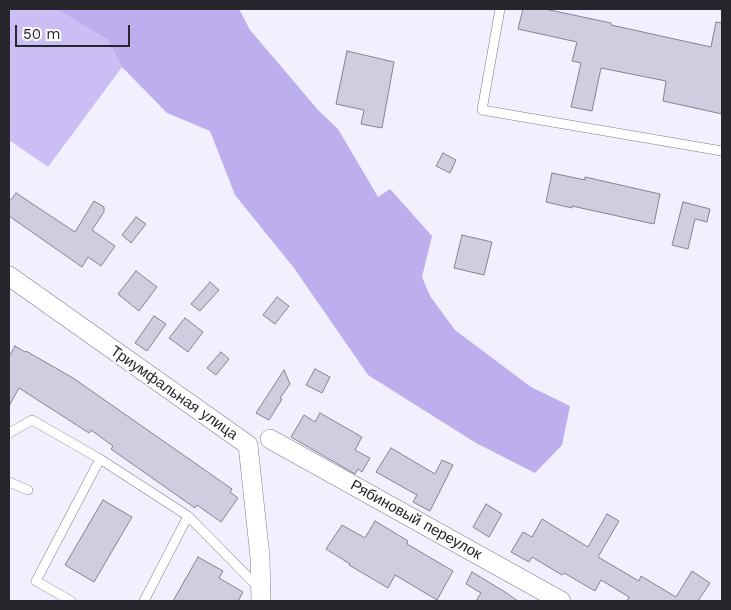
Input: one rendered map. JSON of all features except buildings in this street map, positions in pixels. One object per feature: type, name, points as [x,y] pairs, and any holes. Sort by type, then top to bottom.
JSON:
[{"type":"street","name":"Триумфальная улица","points":[[9,276],[248,445],[260,557],[262,596]]},
{"type":"street","name":"Рябиновый переулок","points":[[270,439],[561,601]]},
{"type":"lane","points":[[500,9],[482,110],[722,151]]},
{"type":"lane","points":[[9,433],[32,420],[100,459],[188,516],[262,596]]},
{"type":"lane","points":[[71,601],[36,581],[100,459]]},
{"type":"lane","points":[[9,482],[28,490]]},
{"type":"lane","points":[[144,601],[188,516]]},
{"type":"shaded area","points":[[9,9],[56,9],[108,40],[122,67],[48,167],[9,140]]},
{"type":"shaded area","points":[[56,9],[239,9],[250,30],[319,111],[338,129],[378,197],[390,189],[432,236],[422,277],[430,296],[455,330],[531,387],[570,406],[562,445],[535,473],[476,443],[368,375],[294,268],[235,195],[210,131],[167,113],[122,67],[108,40]]}]
